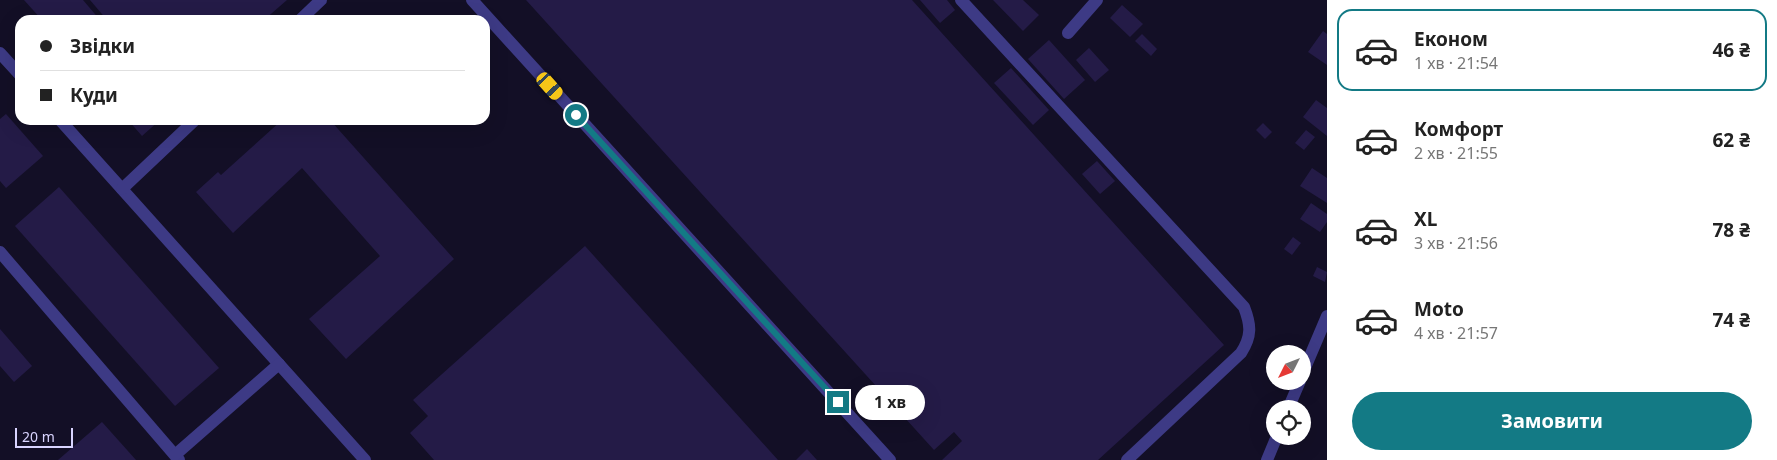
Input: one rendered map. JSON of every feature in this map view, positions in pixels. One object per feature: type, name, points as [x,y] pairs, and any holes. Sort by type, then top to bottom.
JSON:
[{"type":"street","points":[[305,15],[321,0]]},
{"type":"street","points":[[472,0],[486,15]]},
{"type":"street","points":[[961,0],[1244,307],[1251,324],[1249,341],[1241,353],[1126,460]]},
{"type":"street","points":[[1068,33],[1097,0]]},
{"type":"street","points":[[490,20],[890,460]]},
{"type":"street","points":[[0,53],[15,70]]},
{"type":"street","points":[[64,125],[365,460]]},
{"type":"street","points":[[122,189],[190,125]]},
{"type":"street","points":[[0,252],[177,458],[279,364]]},
{"type":"street","points":[[1311,354],[1327,316]]},
{"type":"street","points":[[1267,460],[1273,445]]},
{"type":"building","points":[[24,0],[83,0],[96,15],[38,15]]},
{"type":"building","points":[[90,0],[287,0],[270,15],[103,15]]},
{"type":"building","points":[[526,0],[912,0],[1224,345],[1098,460],[942,460],[962,441],[954,432],[934,450]]},
{"type":"building","points":[[920,0],[947,0],[955,10],[940,23]]},
{"type":"building","points":[[993,0],[1023,0],[1039,15],[1023,31]]},
{"type":"building","points":[[1122,5],[1143,24],[1130,37],[1110,18]]},
{"type":"building","points":[[1323,31],[1327,34],[1327,65],[1308,52]]},
{"type":"building","points":[[1142,34],[1157,49],[1151,56],[1135,41]]},
{"type":"building","points":[[1049,40],[1085,80],[1064,99],[1028,59]]},
{"type":"building","points":[[1089,48],[1109,70],[1095,82],[1076,60]]},
{"type":"building","points":[[1011,68],[1049,110],[1033,125],[994,83]]},
{"type":"building","points":[[1316,100],[1327,108],[1327,136],[1303,117]]},
{"type":"building","points":[[6,114],[43,156],[6,188],[0,181],[0,119]]},
{"type":"building","points":[[1263,123],[1272,132],[1265,139],[1256,130]]},
{"type":"building","points":[[132,125],[154,125],[142,136]]},
{"type":"building","points":[[276,125],[334,125],[454,259],[346,359],[309,319],[380,256],[302,168],[233,233],[196,192],[218,172],[221,175]]},
{"type":"building","points":[[1306,130],[1315,137],[1304,150],[1295,143]]},
{"type":"building","points":[[1097,161],[1115,181],[1100,194],[1082,174]]},
{"type":"building","points":[[1312,168],[1327,178],[1327,203],[1300,186]]},
{"type":"building","points":[[59,187],[219,368],[175,406],[15,226]]},
{"type":"building","points":[[1311,203],[1327,214],[1327,222],[1320,232],[1300,219]]},
{"type":"building","points":[[1293,237],[1301,243],[1292,255],[1284,249]]},
{"type":"building","points":[[585,246],[778,460],[434,460],[410,433],[428,416],[413,400]]},
{"type":"building","points":[[1317,267],[1327,272],[1325,282],[1313,276]]},
{"type":"building","points":[[0,329],[32,366],[14,382],[0,366]]},
{"type":"building","points":[[102,422],[136,460],[58,460]]},
{"type":"building","points":[[807,449],[817,460],[796,460]]},
{"type":"route","points":[[576,115],[838,402]]}]
